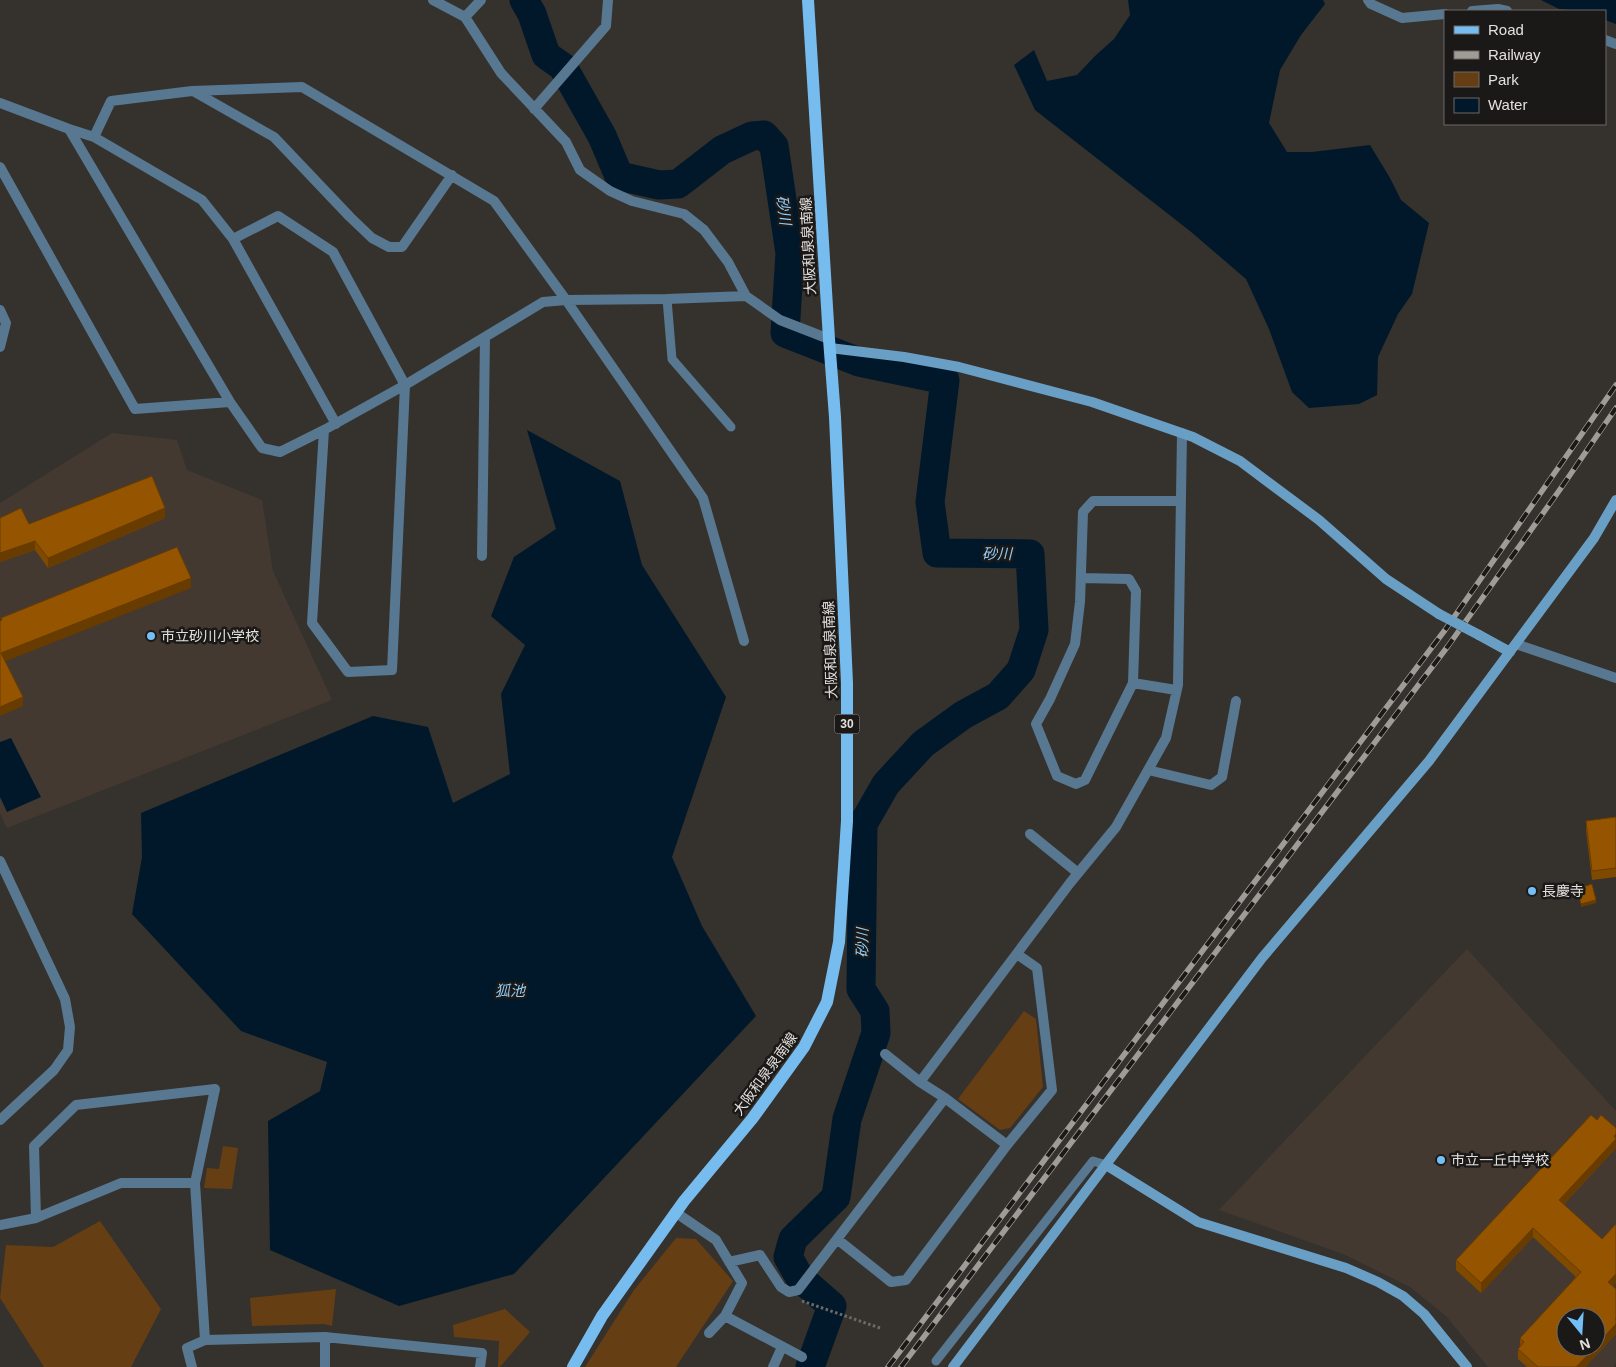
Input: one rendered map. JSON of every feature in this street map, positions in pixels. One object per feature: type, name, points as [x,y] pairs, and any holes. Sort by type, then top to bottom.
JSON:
[{"type":"main road","name":"大阪和泉泉南線","points":[[573,1367],[602,1316],[675,1212],[752,1119],[804,1047],[827,1002],[839,942],[847,821],[848,683],[835,416],[808,0]]},
{"type":"street","points":[[433,0],[465,17],[501,73],[566,142],[580,170],[610,191],[632,201],[684,214],[704,230],[728,262],[746,296],[780,320],[829,343],[959,367],[1092,402],[1193,437],[1240,461],[1318,520],[1386,579],[1439,614],[1479,635],[1513,648],[1616,678]]},
{"type":"street","points":[[465,17],[481,0]]},
{"type":"street","points":[[534,109],[606,26],[607,0]]},
{"type":"street","points":[[1368,0],[1371,4],[1402,18],[1444,14]]},
{"type":"street","points":[[1485,10],[1502,10]]},
{"type":"street","points":[[94,137],[111,101],[192,91],[302,87],[494,201],[566,300],[703,498],[744,641]]},
{"type":"street","points":[[192,91],[274,137],[350,217],[372,238],[389,247],[402,247],[452,176]]},
{"type":"street","points":[[0,103],[69,130],[94,137],[202,200],[233,239],[336,424]]},
{"type":"street","points":[[69,130],[230,402],[262,448],[280,452],[336,424],[543,302],[746,296]]},
{"type":"street","points":[[0,167],[135,409],[230,402]]},
{"type":"street","points":[[233,239],[278,216],[333,252],[405,385],[392,670],[348,672],[312,623],[324,430]]},
{"type":"street","points":[[0,310],[6,323],[0,347]]},
{"type":"street","points":[[482,556],[485,337]]},
{"type":"street","points":[[920,1082],[1078,873],[1116,827],[1166,738],[1178,685],[1182,433]]},
{"type":"street","points":[[953,1367],[1262,958],[1429,761],[1594,538],[1616,500]]},
{"type":"street","points":[[1081,578],[1128,579],[1136,591],[1133,683],[1085,780],[1076,784],[1057,776],[1036,724],[1050,699],[1075,644],[1081,578],[1083,512],[1093,501],[1181,501]]},
{"type":"street","points":[[1133,683],[1176,690]]},
{"type":"street","points":[[1148,770],[1211,785],[1222,777],[1236,701]]},
{"type":"street","points":[[1030,834],[1078,873]]},
{"type":"street","points":[[0,861],[65,999],[70,1027],[68,1050],[54,1070],[0,1120]]},
{"type":"street","points":[[837,1239],[891,1282],[906,1280],[1006,1145],[1052,1090],[1037,968],[1016,954]]},
{"type":"street","points":[[884,1054],[1006,1145]]},
{"type":"street","points":[[36,1218],[34,1146],[76,1105],[215,1089],[195,1183],[205,1340]]},
{"type":"street","points":[[729,1262],[760,1256],[782,1287],[789,1292],[798,1290],[945,1098]]},
{"type":"street","points":[[1106,1165],[1198,1222],[1346,1268],[1378,1282],[1403,1296],[1424,1314],[1467,1367]]},
{"type":"street","points":[[0,1225],[36,1218],[120,1183],[195,1183]]},
{"type":"street","points":[[675,1212],[716,1240],[742,1283],[725,1316],[709,1333]]},
{"type":"street","points":[[725,1316],[802,1357]]},
{"type":"street","points":[[325,1337],[325,1367]]},
{"type":"street","points":[[192,1367],[186,1348],[205,1340],[325,1337],[482,1353],[480,1367]]},
{"type":"street","points":[[773,1367],[782,1347]]},
{"type":"lane","points":[[667,299],[672,359],[731,427]]},
{"type":"lane","points":[[936,1361],[1093,1161],[1106,1165]]},
{"type":"path","points":[[795,1299],[880,1328]]},
{"type":"shaded area","name":"市立砂川小学校","points":[[112,433],[177,440],[187,470],[262,500],[273,571],[332,700],[7,828],[0,813],[0,503]]},
{"type":"shaded area","name":"市立一丘中学校","points":[[1467,949],[1616,1111],[1616,1362],[1614,1367],[1488,1367],[1446,1316],[1410,1287],[1343,1254],[1219,1210]]},
{"type":"green space","points":[[1024,1011],[1036,1019],[1043,1087],[1010,1128],[1000,1130],[958,1099]]},
{"type":"green space","points":[[223,1146],[238,1148],[232,1189],[204,1188],[207,1168],[219,1169]]},
{"type":"green space","points":[[100,1221],[161,1309],[131,1367],[44,1367],[0,1298],[6,1245],[53,1247]]},
{"type":"green space","points":[[676,1238],[696,1239],[733,1281],[676,1367],[585,1367],[634,1290]]},
{"type":"green space","points":[[336,1289],[332,1326],[324,1324],[252,1326],[250,1298]]},
{"type":"green space","points":[[505,1309],[530,1332],[498,1367],[499,1341],[454,1337],[453,1325]]},
{"type":"water","points":[[1128,0],[1323,0],[1325,4],[1301,35],[1280,70],[1269,123],[1287,152],[1312,152],[1370,145],[1401,200],[1429,223],[1412,294],[1398,314],[1378,357],[1377,395],[1359,404],[1309,408],[1292,392],[1269,329],[1246,279],[1190,231],[1035,110],[1014,65],[1034,50],[1047,81],[1077,75],[1114,39],[1130,15]]},
{"type":"water","points":[[1541,0],[1616,0],[1616,24],[1606,20],[1606,10],[1559,9]]},
{"type":"water","name":"狐池","points":[[527,430],[620,481],[642,565],[726,697],[672,857],[702,926],[756,1016],[514,1274],[399,1306],[270,1250],[268,1121],[320,1091],[327,1062],[241,1031],[132,914],[142,857],[141,813],[373,716],[428,727],[453,803],[510,774],[501,694],[525,645],[491,616],[514,557],[556,529]]},
{"type":"water","points":[[11,738],[41,797],[7,812],[0,797],[0,742]]},
{"type":"building","points":[[152,476],[165,508],[48,558],[35,541],[0,553],[0,518],[21,508],[29,524]]},
{"type":"building","points":[[177,547],[191,578],[1,653],[23,697],[0,707],[1,618]]},
{"type":"building","points":[[1616,817],[1616,868],[1592,871],[1586,821]]},
{"type":"building","points":[[1592,884],[1596,900],[1581,904],[1577,889]]},
{"type":"building","points":[[1591,1115],[1597,1120],[1601,1115],[1616,1128],[1614,1136],[1616,1139],[1559,1200],[1602,1239],[1616,1224],[1616,1274],[1608,1282],[1616,1289],[1616,1324],[1606,1334],[1606,1307],[1556,1307],[1556,1357],[1586,1357],[1576,1367],[1538,1367],[1518,1349],[1524,1342],[1520,1338],[1581,1272],[1533,1228],[1481,1283],[1456,1260]]},
{"type":"waterway","name":"砂川","points":[[524,0],[532,14],[546,55],[563,67],[602,136],[619,176],[659,185],[678,184],[722,150],[752,136],[764,135],[774,146],[790,253],[785,333],[859,362],[945,380],[930,502],[937,553],[1030,554],[1034,630],[1021,670],[998,696],[963,715],[923,744],[886,784],[863,824],[861,989],[875,1011],[876,1033],[847,1119],[836,1197],[793,1239],[788,1257],[800,1278],[832,1306],[810,1367]]},
{"type":"railway","points":[[888,1367],[1445,630],[1616,385]]},
{"type":"railway","points":[[901,1367],[1448,646],[1616,408]]},
{"type":"place","name":"市立砂川小学校","points":[[151,636]]},
{"type":"place","name":"長慶寺","points":[[1532,891]]},
{"type":"place","name":"市立一丘中学校","points":[[1441,1160]]}]
